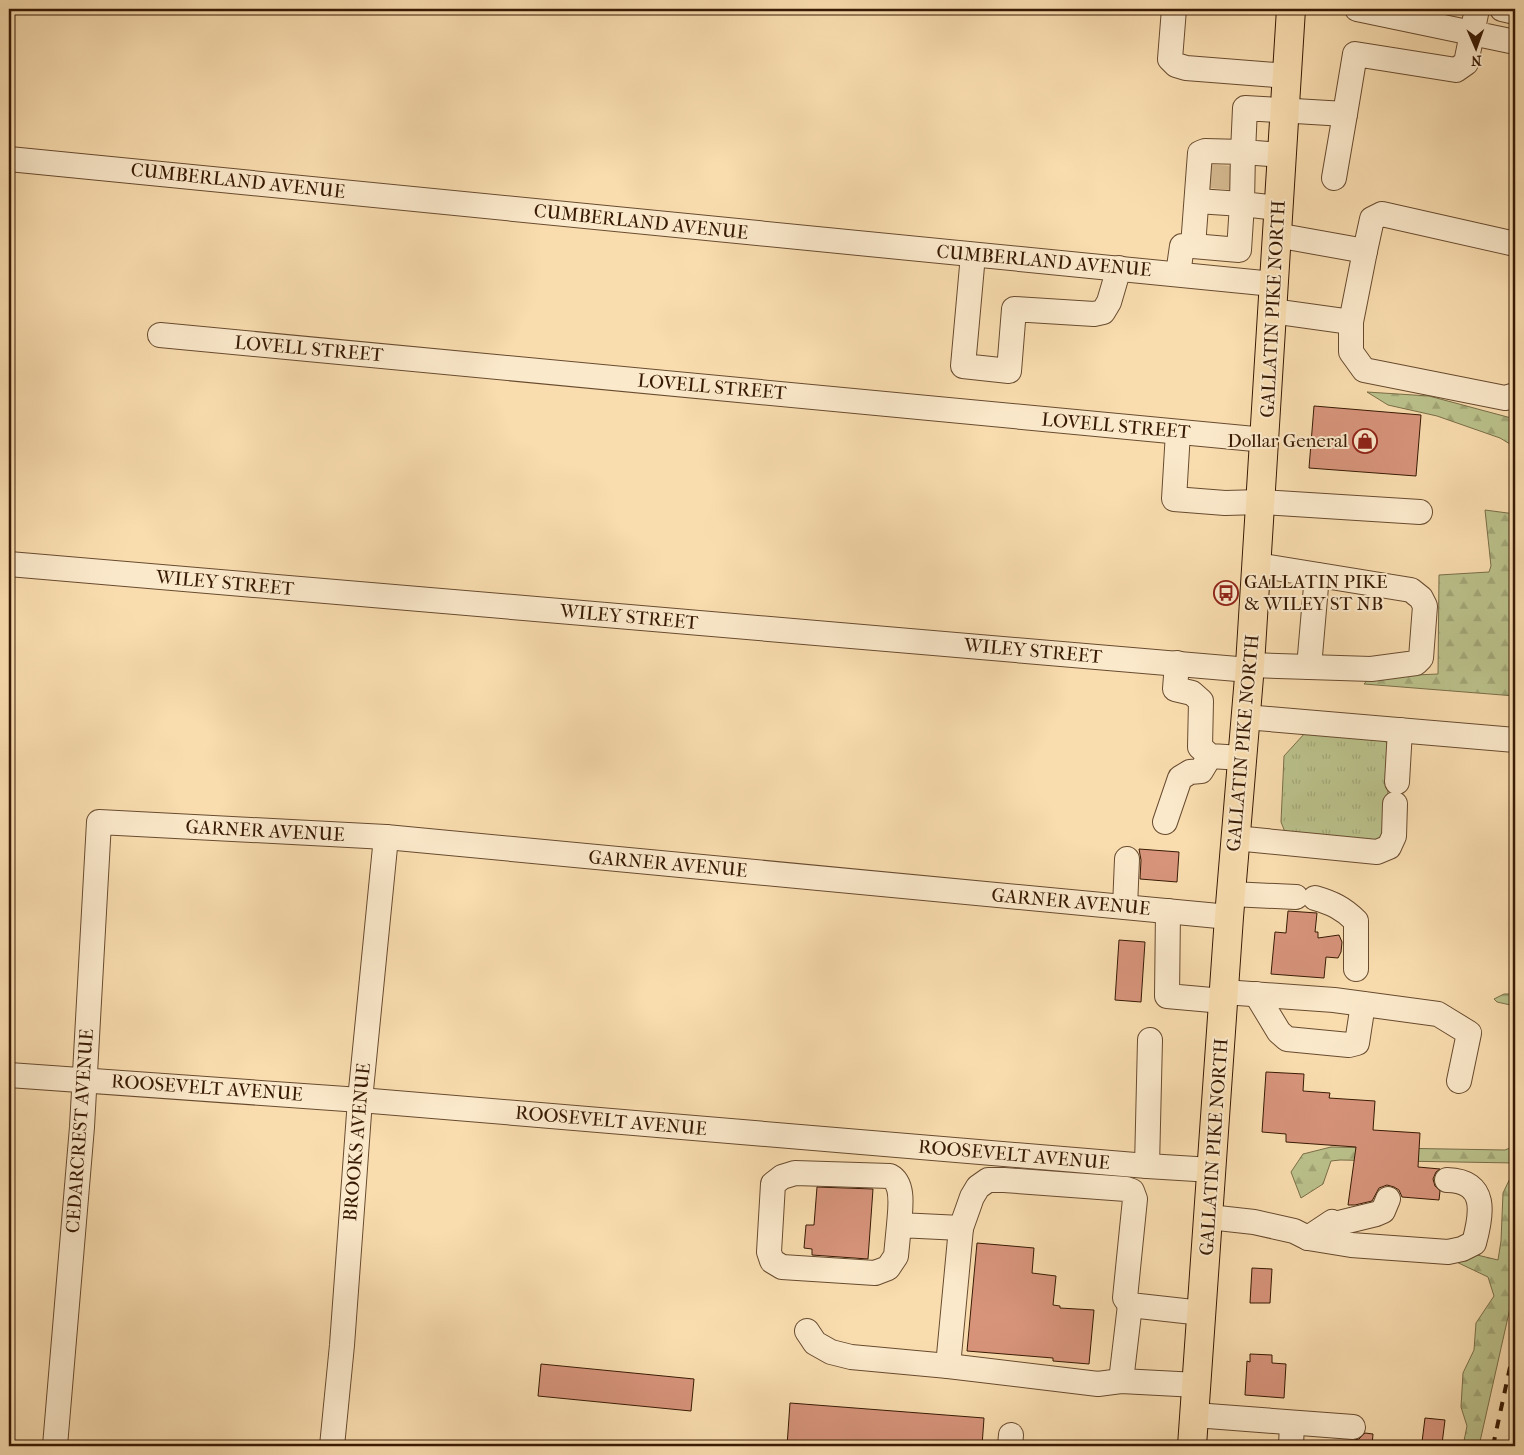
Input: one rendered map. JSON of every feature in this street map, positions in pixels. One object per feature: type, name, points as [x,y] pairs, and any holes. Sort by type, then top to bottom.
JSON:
[{"type":"main road","name":"GALLATIN PIKE NORTH","points":[[1192,1446],[1230,905],[1250,667],[1291,9]]},
{"type":"street","points":[[1174,9],[1170,59],[1176,65],[1186,68],[1287,76]]},
{"type":"street","points":[[1357,9],[1433,17],[1472,33],[1515,42]]},
{"type":"street","points":[[1334,178],[1355,54],[1456,70],[1466,63],[1477,9]]},
{"type":"street","points":[[1502,9],[1515,12]]},
{"type":"street","points":[[1237,280],[1242,204],[1229,155],[1245,108],[1345,114]]},
{"type":"street","points":[[1193,246],[1212,197],[1200,153],[1205,151],[1229,155],[1282,155]]},
{"type":"street","name":"CUMBERLAND AVENUE","points":[[9,158],[1273,284]]},
{"type":"street","points":[[1212,197],[1242,204],[1278,208]]},
{"type":"street","points":[[1515,244],[1382,214],[1372,219],[1364,250],[1351,322],[1351,352],[1364,370],[1505,398],[1515,396]]},
{"type":"street","points":[[1276,236],[1364,250]]},
{"type":"street","points":[[1178,274],[1182,246],[1239,250]]},
{"type":"street","points":[[973,255],[963,366],[1009,371],[1014,309],[1094,314],[1103,312],[1109,302],[1119,268]]},
{"type":"street","points":[[1272,311],[1351,322]]},
{"type":"street","name":"LOVELL STREET","points":[[160,335],[1265,440]]},
{"type":"street","points":[[1178,432],[1174,499],[1224,503],[1261,502],[1420,512]]},
{"type":"street","name":"WILEY STREET","points":[[9,564],[1177,663],[1250,667],[1371,669],[1416,663],[1420,658],[1425,606],[1421,598],[1411,590],[1317,575]]},
{"type":"street","points":[[1256,565],[1317,575],[1309,667]]},
{"type":"street","points":[[1177,663],[1175,689],[1192,693],[1201,701],[1200,746],[1210,756],[1242,758]]},
{"type":"street","points":[[1245,717],[1515,740]]},
{"type":"street","points":[[1235,838],[1377,852],[1388,847],[1394,836],[1400,730]]},
{"type":"street","points":[[1166,822],[1180,778],[1190,772],[1201,771],[1210,756]]},
{"type":"street","name":"CEDARCREST AVENUE","points":[[55,1446],[82,1128],[99,822],[107,823]]},
{"type":"street","name":"GARNER AVENUE","points":[[107,823],[386,837],[1168,911],[1306,897],[1332,903],[1345,910],[1356,921],[1356,969]]},
{"type":"street","name":"BROOKS AVENUE","points":[[332,1446],[342,1345],[360,1100],[386,837]]},
{"type":"street","points":[[1125,907],[1127,859]]},
{"type":"street","points":[[1168,911],[1167,996],[1256,994],[1334,1000],[1438,1014],[1469,1033],[1459,1081]]},
{"type":"street","points":[[1256,994],[1279,1032],[1287,1039],[1349,1045],[1356,1042],[1363,1004]]},
{"type":"street","points":[[1146,1166],[1150,1040]]},
{"type":"street","name":"ROOSEVELT AVENUE","points":[[9,1075],[360,1100],[1212,1170]]},
{"type":"street","points":[[795,1173],[890,1176],[894,1178],[898,1183],[900,1203],[899,1225],[896,1256],[888,1268],[875,1273],[782,1267],[772,1261],[769,1252],[773,1184],[782,1177],[795,1173]]},
{"type":"street","points":[[948,1366],[962,1228],[972,1197],[978,1187],[988,1180],[1004,1180],[1117,1188],[1132,1191],[1135,1200],[1125,1298],[1130,1305],[1121,1381]]},
{"type":"street","points":[[1209,1217],[1254,1222],[1294,1231],[1308,1238],[1351,1246],[1438,1251],[1462,1249],[1474,1243],[1481,1208],[1475,1191],[1461,1180],[1447,1180]]},
{"type":"street","points":[[1308,1238],[1332,1222],[1335,1224],[1383,1211],[1388,1199]]},
{"type":"street","points":[[899,1225],[962,1228]]},
{"type":"street","points":[[1130,1305],[1202,1313]]},
{"type":"street","points":[[807,1331],[815,1343],[831,1352],[851,1357],[948,1366],[1098,1384],[1121,1381],[1197,1385]]},
{"type":"street","points":[[1194,1415],[1354,1428]]},
{"type":"street","points":[[1291,1446],[1292,1423]]},
{"type":"green space","points":[[1367,392],[1429,396],[1515,419],[1515,447],[1500,438],[1437,416],[1388,405]]},
{"type":"green space","points":[[1485,510],[1515,514],[1515,696],[1364,684],[1370,677],[1438,674],[1439,575],[1489,572],[1491,566]]},
{"type":"green space","points":[[1305,733],[1383,738],[1391,749],[1385,833],[1383,837],[1375,842],[1285,832],[1281,822],[1284,756]]},
{"type":"green space","points":[[1504,994],[1515,994],[1515,1006],[1497,1002],[1494,999]]},
{"type":"green space","points":[[1515,1146],[1515,1163],[1331,1161],[1323,1184],[1301,1198],[1291,1172],[1303,1154],[1331,1147],[1505,1150]]},
{"type":"green space","points":[[1515,1168],[1515,1286],[1479,1446],[1463,1446],[1467,1426],[1461,1407],[1463,1373],[1474,1350],[1476,1323],[1494,1296],[1488,1277],[1446,1257],[1448,1248],[1498,1260],[1501,1241],[1503,1193]]},
{"type":"building","name":"Dollar General","points":[[1314,406],[1421,415],[1416,476],[1309,468]]},
{"type":"building","points":[[1139,849],[1179,852],[1177,882],[1140,879],[1141,860]]},
{"type":"building","points":[[1288,911],[1317,913],[1315,932],[1318,932],[1318,938],[1339,935],[1342,942],[1341,952],[1338,958],[1326,957],[1324,978],[1271,974],[1275,932],[1286,933]]},
{"type":"building","points":[[1119,940],[1145,942],[1141,1002],[1115,1000]]},
{"type":"building","points":[[1266,1072],[1304,1074],[1303,1091],[1330,1093],[1329,1098],[1375,1101],[1373,1130],[1420,1133],[1418,1167],[1440,1169],[1436,1172],[1433,1179],[1435,1186],[1440,1191],[1439,1200],[1402,1197],[1399,1190],[1387,1185],[1379,1188],[1372,1201],[1348,1205],[1356,1147],[1286,1142],[1286,1134],[1262,1132]]},
{"type":"building","points":[[817,1187],[873,1189],[868,1259],[812,1255],[812,1249],[804,1248],[806,1225],[814,1225]]},
{"type":"building","points":[[977,1243],[1034,1248],[1032,1273],[1056,1276],[1053,1305],[1060,1306],[1060,1308],[1094,1310],[1089,1364],[1053,1361],[1053,1358],[967,1351]]},
{"type":"building","points":[[1252,1268],[1272,1269],[1270,1303],[1250,1303]]},
{"type":"building","points":[[1250,1354],[1272,1355],[1272,1363],[1286,1364],[1284,1398],[1245,1395],[1247,1361],[1250,1362]]},
{"type":"building","points":[[541,1364],[694,1379],[691,1411],[538,1396]]},
{"type":"building","points":[[790,1403],[984,1418],[982,1446],[787,1446]]},
{"type":"building","points":[[1425,1418],[1445,1420],[1442,1444],[1422,1442]]},
{"type":"building","points":[[1365,1433],[1373,1434],[1372,1446],[1354,1446],[1354,1440],[1359,1439]]},
{"type":"tunnel","points":[[1220,189],[1222,163]]},
{"type":"railway","points":[[1493,1446],[1515,1344]]},
{"type":"place","name":"Dollar General","points":[[1365,441]]},
{"type":"place","name":"GALLATIN PIKE & WILEY ST NB","points":[[1226,593]]}]
